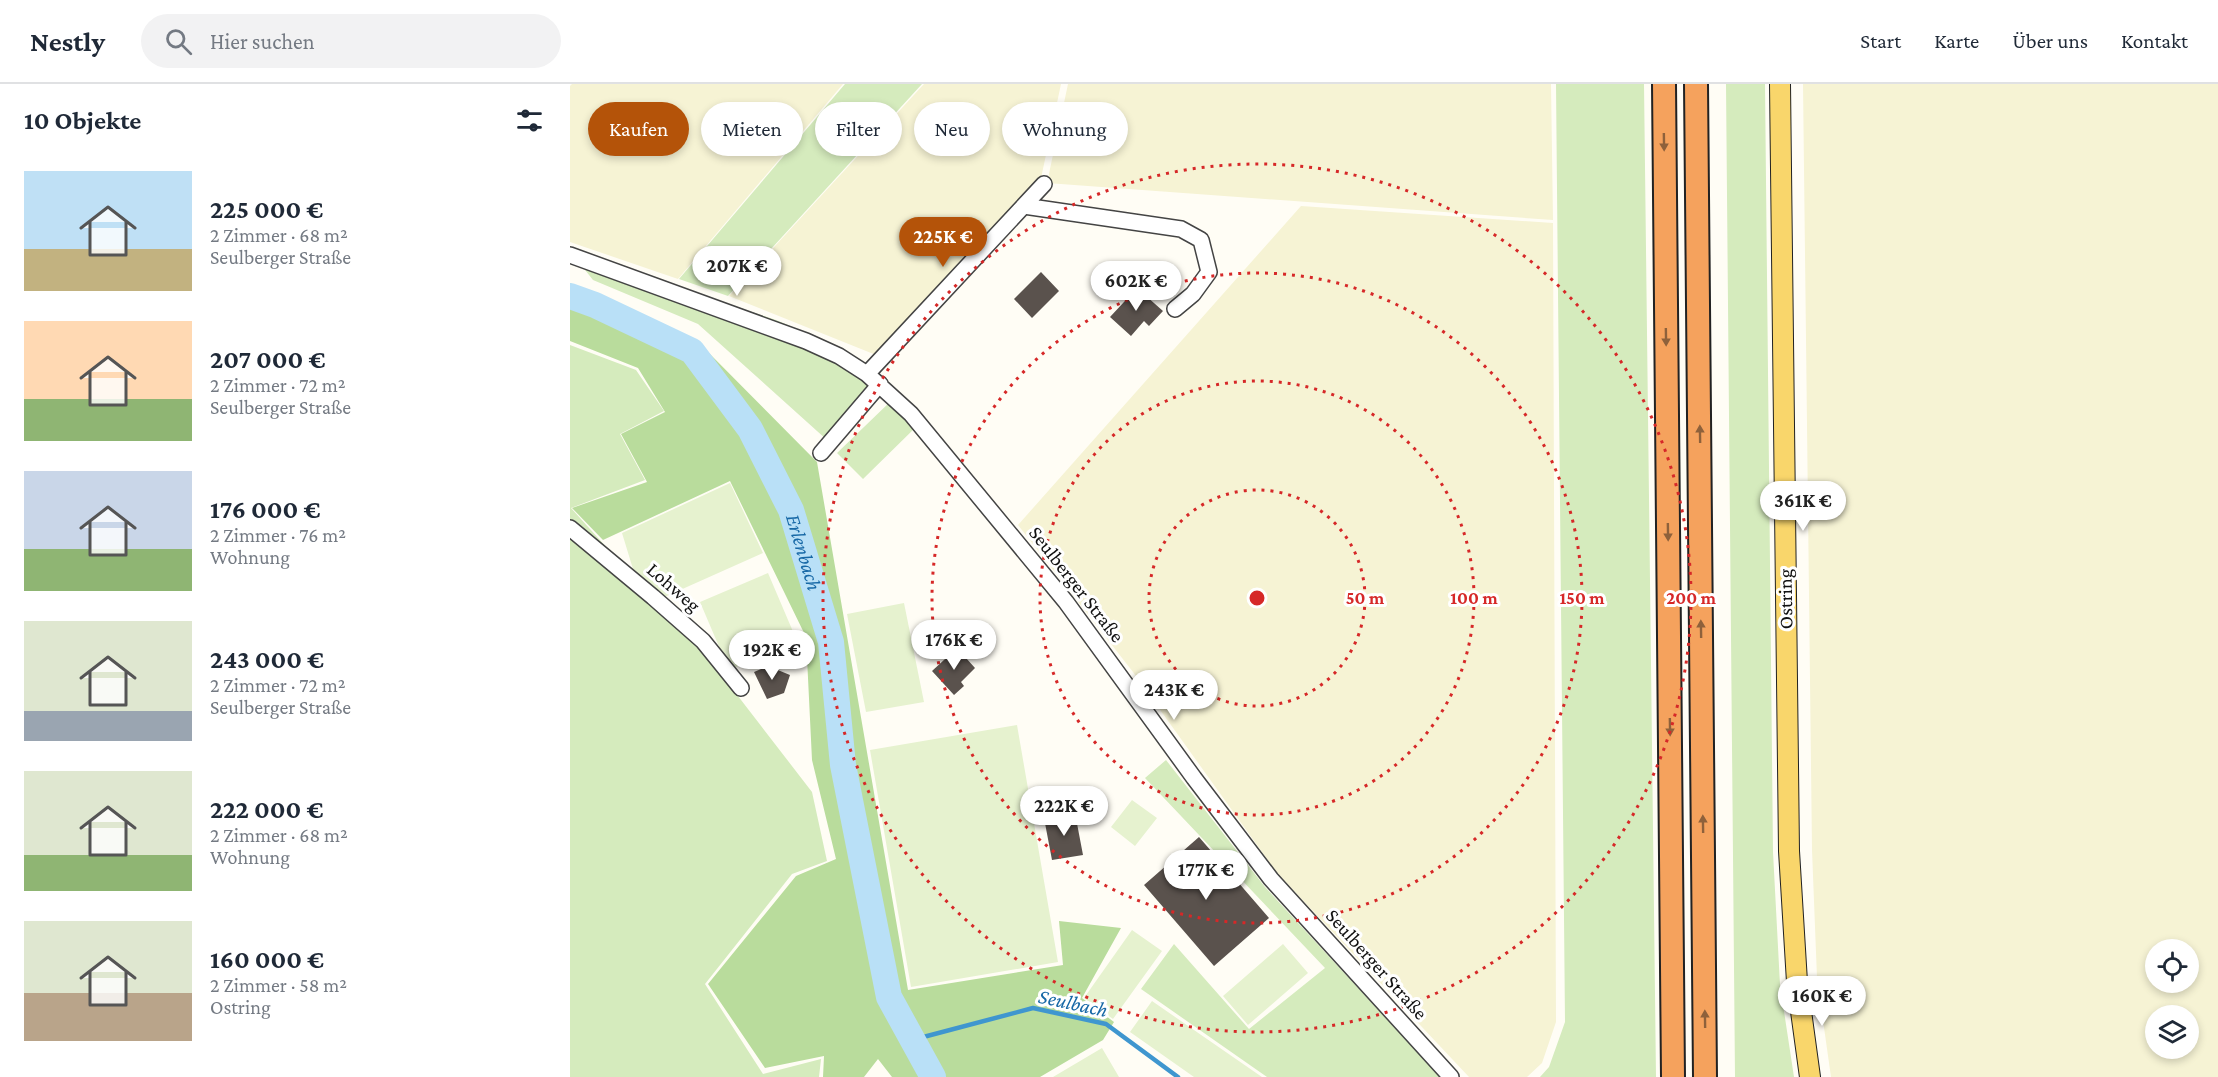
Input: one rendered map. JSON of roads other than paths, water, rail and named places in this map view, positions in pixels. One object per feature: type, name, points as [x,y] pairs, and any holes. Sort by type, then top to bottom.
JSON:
[{"type":"highway","points":[[1664,84],[1673,1077]]},
{"type":"highway","points":[[1696,84],[1705,1077]]},
{"type":"main road","name":"Ostring","points":[[1780,84],[1789,851],[1797,982],[1810,1077]]},
{"type":"street","points":[[867,374],[1044,184]]},
{"type":"street","points":[[1024,206],[1181,230],[1201,240],[1209,272],[1193,294],[1175,309]]},
{"type":"street","name":"Seulberger Straße","points":[[570,255],[795,337],[839,356],[880,384],[911,414],[1066,602],[1194,778],[1271,879],[1451,1077]]},
{"type":"street","points":[[821,453],[880,384]]},
{"type":"street","name":"Lohweg","points":[[570,528],[654,597],[703,641],[741,688]]},
{"type":"waterway","name":"Erlenbach","points":[[570,296],[595,305],[692,351],[750,429],[791,510],[831,642],[843,765],[889,997],[933,1077]]},
{"type":"waterway","name":"Seulbach","points":[[912,1040],[1033,1008],[1106,1024],[1178,1077]]}]
